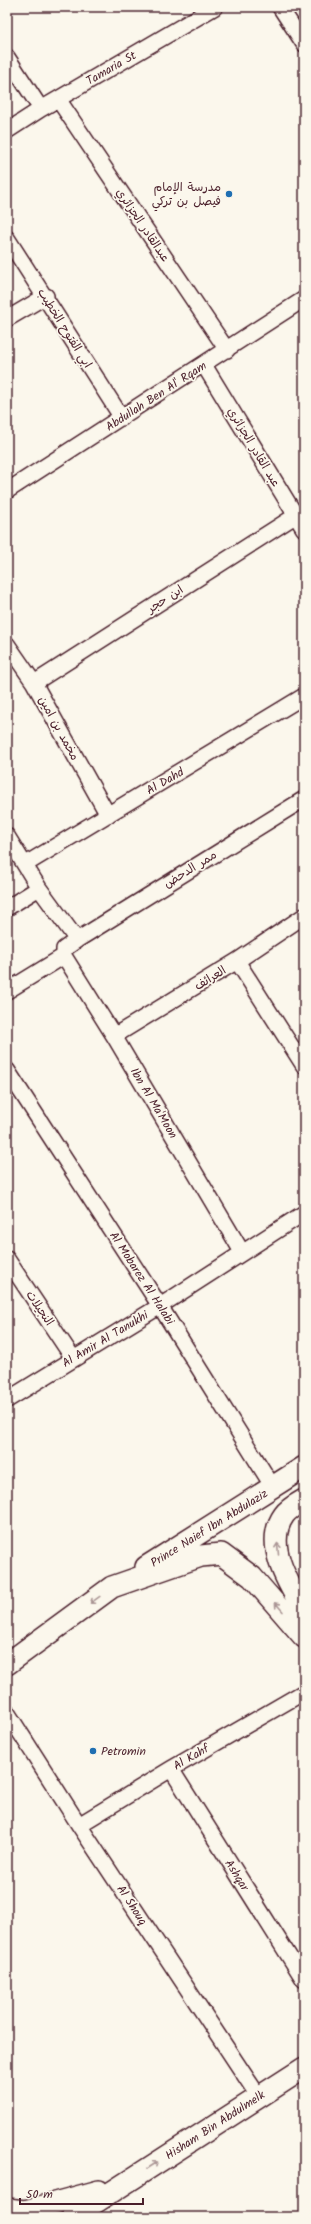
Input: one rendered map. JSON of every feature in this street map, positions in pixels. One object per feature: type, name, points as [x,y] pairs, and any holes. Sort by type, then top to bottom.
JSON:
[{"type":"street","points":[[280,7],[304,44]]},
{"type":"street","name":"Tamaria St","points":[[7,131],[205,10]]},
{"type":"street","points":[[7,57],[41,109]]},
{"type":"street","name":"عبدالقادر الجزائري","points":[[58,99],[227,350]]},
{"type":"street","name":"ابي الفتوح الخطيب","points":[[7,238],[46,296],[122,418]]},
{"type":"street","points":[[7,319],[46,296]]},
{"type":"street","name":"Abdullah Ben Al' Rqam","points":[[7,491],[304,299]]},
{"type":"street","name":"عبد القادر الجزائري","points":[[204,365],[304,529]]},
{"type":"street","name":"ابن حجر","points":[[34,683],[295,516]]},
{"type":"street","name":"مخمد بن امين","points":[[7,644],[34,683],[108,815]]},
{"type":"street","name":"Al Dahd","points":[[26,864],[304,696]]},
{"type":"street","name":"ممر الدحض","points":[[77,940],[303,802]]},
{"type":"street","points":[[7,836],[26,864],[38,888],[77,940],[64,953],[7,991]]},
{"type":"street","points":[[7,908],[38,888]]},
{"type":"street","name":"العرائف","points":[[114,1036],[237,961],[304,916]]},
{"type":"street","name":"Ibn Al Ma'Moon","points":[[64,953],[242,1252]]},
{"type":"street","points":[[237,961],[304,1066]]},
{"type":"street","name":"Al Mobarez Al Halabi","points":[[7,1070],[160,1306],[273,1487]]},
{"type":"street","name":"Al Amir Al Tanukhi","points":[[7,1400],[73,1358],[160,1306],[304,1213]]},
{"type":"street","name":"النجيلات","points":[[7,1259],[73,1358]]},
{"type":"street","name":"Prince Naief Ibn Abdulaziz","points":[[7,1664],[112,1588],[304,1467]]},
{"type":"street","points":[[304,1500],[284,1515],[277,1535],[279,1560],[304,1610]]},
{"type":"street","name":"Prince Naief Ibn Abdulaziz","points":[[112,1588],[201,1556],[221,1554],[252,1577],[304,1637]]},
{"type":"street","name":"Al Kahf","points":[[79,1825],[171,1769],[304,1692]]},
{"type":"street","name":"Al Shouq","points":[[7,1712],[79,1825],[259,2096]]},
{"type":"street","name":"Ashqar","points":[[171,1769],[304,1980]]},
{"type":"street","name":"Hisham Bin Abdulmelk","points":[[73,2217],[259,2096],[302,2071]]},
{"type":"street","name":"Hisham Bin Abdulmelk","points":[[7,2209],[25,2211],[33,2210],[127,2182]]},
{"type":"place","name":"مدرسة الإمام فيصل بن تركي","points":[[229,194]]},
{"type":"place","name":"Petromin","points":[[93,1751]]}]
